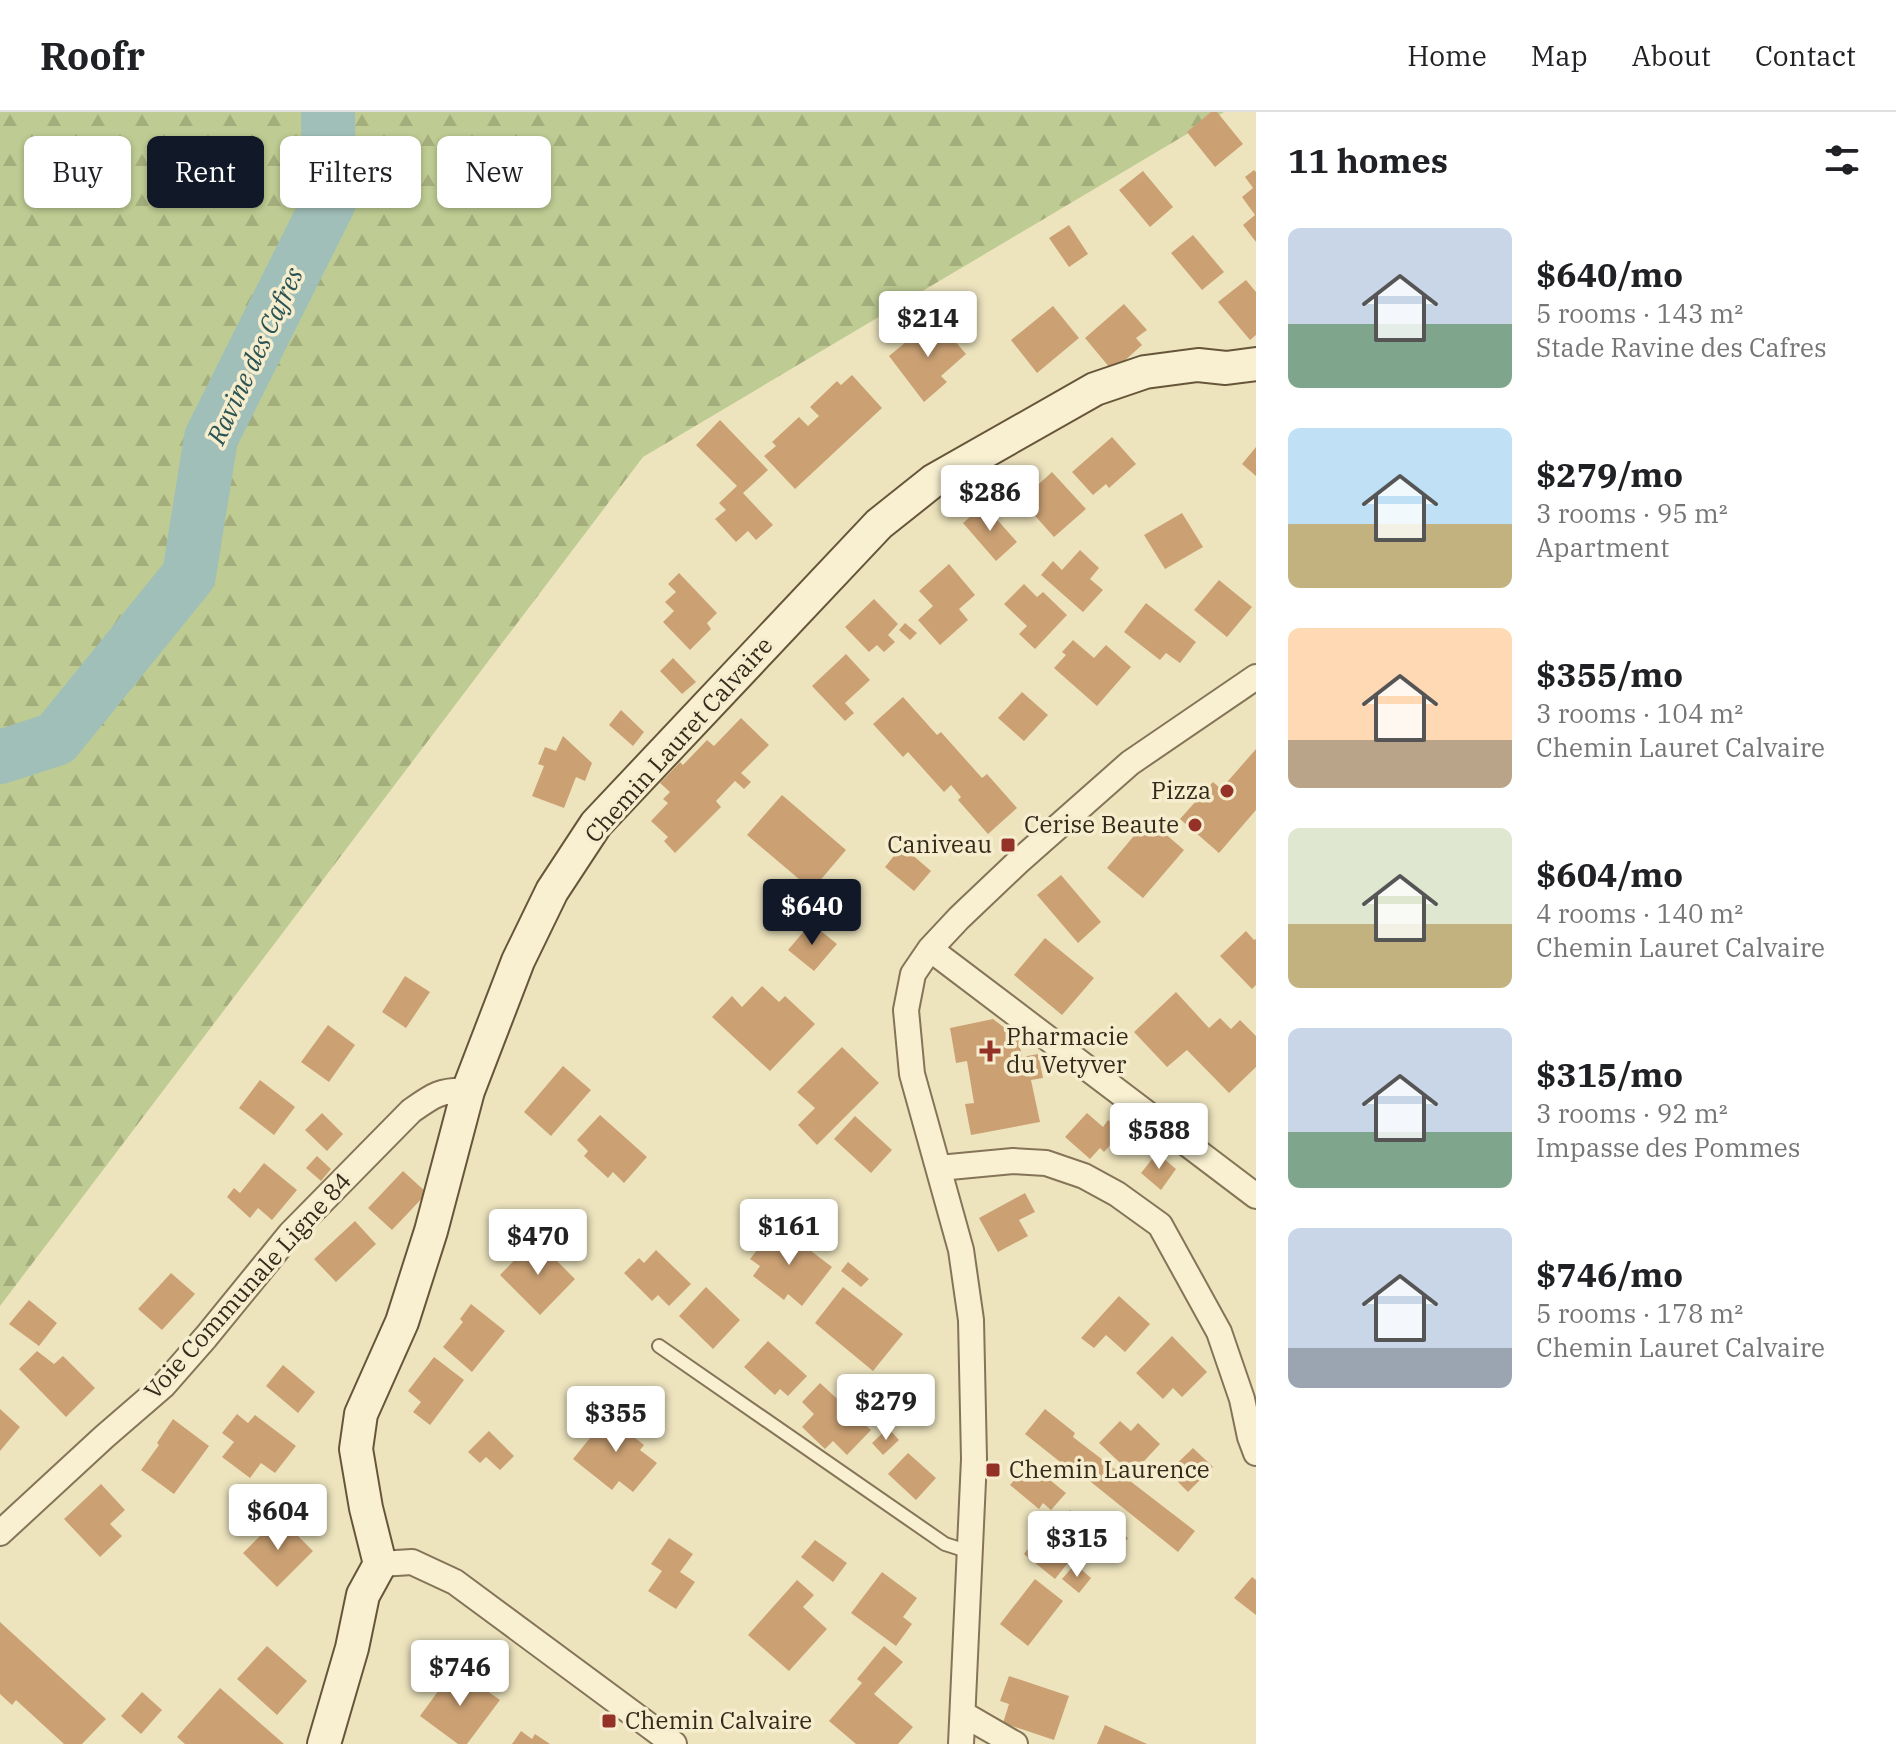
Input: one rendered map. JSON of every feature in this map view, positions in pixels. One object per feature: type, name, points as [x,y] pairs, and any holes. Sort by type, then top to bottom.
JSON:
[{"type":"main road","name":"Chemin Lauret Calvaire","points":[[380,1564],[356,1449],[361,1414],[402,1322],[431,1231],[468,1091],[518,961],[552,891],[596,824],[879,524],[933,481],[1095,389],[1145,372],[1198,365],[1226,368],[1256,364]]},
{"type":"main road","points":[[324,1744],[352,1648],[363,1595],[380,1564]]},
{"type":"street","points":[[961,1744],[974,1459],[971,1320],[961,1250],[912,1074],[906,1010],[913,974],[930,949],[959,918],[1130,763],[1256,677]]},
{"type":"street","points":[[930,949],[1256,1196]]},
{"type":"street","name":"Voie Communale Ligne 84","points":[[0,1533],[163,1386],[290,1234],[411,1111],[433,1095],[451,1090],[468,1091]]},
{"type":"street","points":[[939,1168],[1013,1161],[1046,1163],[1084,1176],[1117,1194],[1160,1225],[1219,1332],[1242,1399],[1256,1453]]},
{"type":"street","points":[[380,1564],[412,1562],[455,1582],[660,1740]]},
{"type":"street","points":[[963,1714],[1015,1744]]},
{"type":"lane","points":[[659,1346],[945,1544],[970,1552]]},
{"type":"green space","points":[[0,112],[1224,112],[643,457],[0,1306]]},
{"type":"building","points":[[1211,112],[1217,112],[1243,144],[1215,167],[1187,132]]},
{"type":"building","points":[[1254,170],[1256,242],[1243,225],[1255,215],[1242,197],[1253,188],[1245,177]]},
{"type":"building","points":[[1143,171],[1173,207],[1150,227],[1119,190]]},
{"type":"building","points":[[1069,225],[1088,254],[1069,267],[1049,238]]},
{"type":"building","points":[[1193,235],[1224,272],[1202,290],[1171,253]]},
{"type":"building","points":[[1246,280],[1256,292],[1256,335],[1250,340],[1218,302]]},
{"type":"building","points":[[1124,304],[1147,330],[1136,338],[1142,345],[1121,364],[1110,368],[1085,338]]},
{"type":"building","points":[[1053,306],[1079,338],[1037,373],[1011,340]]},
{"type":"building","points":[[935,318],[966,354],[941,376],[947,382],[924,402],[889,356]]},
{"type":"building","points":[[852,375],[882,408],[795,489],[764,456],[776,446],[772,442],[799,417],[808,426],[819,416],[810,407],[837,381],[841,385]]},
{"type":"building","points":[[720,420],[768,470],[743,493],[773,525],[756,540],[748,531],[736,542],[715,519],[726,510],[719,503],[737,486],[696,445]]},
{"type":"building","points":[[1112,437],[1136,464],[1109,488],[1106,484],[1093,495],[1072,472]]},
{"type":"building","points":[[1256,447],[1256,476],[1242,464]]},
{"type":"building","points":[[1052,472],[1086,509],[1054,537],[1021,500]]},
{"type":"building","points":[[984,505],[1017,542],[996,561],[963,523]]},
{"type":"building","points":[[1182,513],[1203,547],[1165,569],[1144,535]]},
{"type":"building","points":[[1080,550],[1099,568],[1090,579],[1103,590],[1083,612],[1041,575],[1053,561],[1062,570]]},
{"type":"building","points":[[949,564],[975,595],[959,609],[968,620],[940,645],[918,620],[933,606],[919,591]]},
{"type":"building","points":[[679,573],[717,613],[707,623],[711,629],[690,650],[663,622],[674,611],[665,602],[676,592],[668,584]]},
{"type":"building","points":[[1219,580],[1252,607],[1227,637],[1194,610]]},
{"type":"building","points":[[1024,584],[1037,597],[1043,592],[1067,615],[1035,649],[1019,634],[1027,626],[1004,604]]},
{"type":"building","points":[[874,599],[898,624],[888,635],[895,642],[884,652],[877,645],[869,652],[845,627]]},
{"type":"building","points":[[1146,603],[1196,642],[1180,663],[1166,653],[1160,660],[1124,632]]},
{"type":"building","points":[[905,623],[917,633],[910,640],[899,630]]},
{"type":"building","points":[[1073,640],[1094,658],[1106,645],[1131,667],[1097,706],[1054,668],[1066,655],[1062,652]]},
{"type":"building","points":[[846,654],[870,680],[845,703],[854,713],[845,721],[812,686]]},
{"type":"building","points":[[673,658],[696,682],[682,694],[660,671]]},
{"type":"building","points":[[1022,692],[1048,715],[1024,741],[998,718]]},
{"type":"building","points":[[903,697],[937,735],[941,732],[982,778],[987,774],[1017,808],[988,834],[958,800],[961,797],[951,785],[944,792],[908,752],[903,757],[873,724]]},
{"type":"building","points":[[621,710],[644,732],[633,746],[609,725]]},
{"type":"building","points":[[741,718],[769,745],[741,773],[751,782],[744,789],[735,781],[716,801],[721,807],[675,853],[664,841],[668,837],[651,821],[668,803],[663,799],[670,792],[660,783],[707,740],[714,746]]},
{"type":"building","points":[[563,736],[592,763],[585,781],[576,777],[564,808],[532,796],[544,766],[538,764],[545,747],[556,751]]},
{"type":"building","points":[[1256,749],[1256,810],[1219,853],[1180,819],[1213,782],[1221,789]]},
{"type":"building","points":[[782,795],[846,850],[812,890],[747,835]]},
{"type":"building","points":[[1148,819],[1184,850],[1143,898],[1107,868]]},
{"type":"building","points":[[902,846],[931,871],[914,891],[885,867]]},
{"type":"building","points":[[1061,875],[1101,922],[1078,943],[1037,895]]},
{"type":"building","points":[[811,923],[837,944],[814,971],[788,950]]},
{"type":"building","points":[[1246,931],[1256,939],[1256,985],[1252,989],[1220,956]]},
{"type":"building","points":[[1045,938],[1094,978],[1062,1015],[1014,975]]},
{"type":"building","points":[[405,976],[430,992],[406,1028],[382,1012]]},
{"type":"building","points":[[762,986],[779,1002],[785,996],[815,1024],[770,1071],[712,1017],[732,996],[742,1007]]},
{"type":"building","points":[[1176,992],[1209,1028],[1220,1018],[1231,1029],[1240,1020],[1256,1036],[1256,1067],[1229,1093],[1187,1050],[1167,1067],[1134,1032]]},
{"type":"building","points":[[993,1019],[1018,1038],[1022,1057],[1038,1054],[1043,1078],[1031,1080],[1040,1122],[971,1135],[965,1104],[974,1103],[967,1061],[956,1063],[950,1028]]},
{"type":"building","points":[[328,1025],[355,1045],[329,1082],[301,1062]]},
{"type":"building","points":[[842,1047],[879,1083],[817,1145],[798,1125],[815,1108],[797,1092]]},
{"type":"building","points":[[563,1066],[591,1090],[551,1136],[524,1112]]},
{"type":"building","points":[[260,1080],[295,1107],[274,1135],[239,1108]]},
{"type":"building","points":[[322,1113],[343,1134],[327,1151],[305,1130]]},
{"type":"building","points":[[1087,1113],[1103,1127],[1108,1120],[1122,1132],[1104,1152],[1100,1148],[1090,1159],[1065,1137]]},
{"type":"building","points":[[600,1115],[647,1157],[624,1183],[613,1172],[608,1178],[584,1156],[588,1151],[577,1140]]},
{"type":"building","points":[[855,1116],[892,1150],[871,1173],[834,1139]]},
{"type":"building","points":[[1157,1153],[1176,1169],[1161,1190],[1141,1173]]},
{"type":"building","points":[[317,1156],[331,1169],[321,1181],[306,1168]]},
{"type":"building","points":[[264,1163],[297,1190],[272,1220],[258,1208],[250,1218],[227,1197],[234,1188],[240,1193]]},
{"type":"building","points":[[403,1171],[427,1193],[392,1230],[368,1208]]},
{"type":"building","points":[[1025,1193],[1035,1212],[1019,1220],[1028,1236],[998,1252],[979,1218]]},
{"type":"building","points":[[355,1221],[376,1244],[336,1282],[314,1259]]},
{"type":"building","points":[[777,1225],[832,1267],[802,1306],[788,1294],[784,1300],[753,1276],[760,1266],[750,1259]]},
{"type":"building","points":[[535,1239],[575,1279],[540,1315],[500,1275]]},
{"type":"building","points":[[656,1250],[691,1284],[669,1306],[658,1295],[652,1301],[624,1273],[639,1258],[644,1263]]},
{"type":"building","points":[[848,1262],[869,1279],[861,1287],[841,1271]]},
{"type":"building","points":[[171,1273],[195,1294],[162,1330],[138,1309]]},
{"type":"building","points":[[706,1287],[740,1320],[713,1349],[679,1316]]},
{"type":"building","points":[[843,1287],[903,1334],[873,1371],[815,1323]]},
{"type":"building","points":[[1119,1296],[1150,1324],[1125,1352],[1106,1335],[1094,1348],[1081,1338]]},
{"type":"building","points":[[29,1300],[57,1323],[39,1346],[9,1324]]},
{"type":"building","points":[[471,1304],[505,1331],[472,1372],[443,1347],[463,1322],[460,1319]]},
{"type":"building","points":[[1172,1336],[1207,1372],[1182,1397],[1173,1388],[1163,1399],[1136,1373]]},
{"type":"building","points":[[768,1341],[807,1376],[788,1396],[780,1389],[775,1395],[744,1367]]},
{"type":"building","points":[[37,1351],[54,1364],[63,1356],[95,1388],[66,1417],[19,1369]]},
{"type":"building","points":[[434,1357],[464,1380],[430,1425],[413,1412],[421,1402],[408,1391]]},
{"type":"building","points":[[283,1365],[315,1392],[298,1413],[266,1386]]},
{"type":"building","points":[[820,1383],[871,1430],[847,1455],[833,1441],[825,1449],[802,1427],[814,1414],[802,1402]]},
{"type":"building","points":[[615,1407],[633,1421],[625,1430],[644,1445],[640,1450],[657,1463],[633,1492],[619,1481],[612,1490],[573,1459]]},
{"type":"building","points":[[0,1409],[20,1427],[0,1451]]},
{"type":"building","points":[[1045,1409],[1075,1433],[1073,1437],[1195,1531],[1178,1552],[1076,1470],[1074,1473],[1025,1434]]},
{"type":"building","points":[[237,1414],[248,1423],[255,1415],[296,1446],[275,1473],[261,1463],[250,1478],[222,1457],[234,1442],[222,1433]]},
{"type":"building","points":[[173,1419],[209,1446],[174,1494],[141,1470]]},
{"type":"building","points":[[1120,1421],[1131,1431],[1138,1423],[1160,1444],[1132,1474],[1099,1443]]},
{"type":"building","points":[[888,1428],[899,1440],[883,1455],[872,1443]]},
{"type":"building","points":[[489,1431],[514,1456],[500,1470],[486,1457],[480,1463],[468,1452]]},
{"type":"building","points":[[1193,1448],[1213,1467],[1188,1492],[1168,1472]]},
{"type":"building","points":[[908,1453],[936,1478],[916,1500],[888,1474]]},
{"type":"building","points":[[1029,1463],[1066,1493],[1051,1510],[1043,1503],[1039,1509],[1010,1485]]},
{"type":"building","points":[[101,1484],[125,1510],[110,1524],[122,1536],[100,1557],[64,1519]]},
{"type":"building","points":[[1070,1510],[1089,1520],[1074,1540],[1062,1530],[1071,1519],[1067,1515]]},
{"type":"building","points":[[279,1517],[313,1551],[277,1587],[243,1553]]},
{"type":"building","points":[[1109,1523],[1128,1538],[1114,1556],[1095,1541]]},
{"type":"building","points":[[1047,1525],[1078,1550],[1055,1579],[1024,1554]]},
{"type":"building","points":[[669,1538],[693,1554],[680,1572],[695,1582],[676,1609],[648,1591],[662,1571],[651,1564]]},
{"type":"building","points":[[815,1540],[847,1563],[833,1582],[801,1557]]},
{"type":"building","points":[[1075,1564],[1091,1578],[1079,1593],[1062,1579]]},
{"type":"building","points":[[882,1572],[917,1598],[903,1617],[912,1624],[896,1646],[851,1613]]},
{"type":"building","points":[[1252,1577],[1256,1580],[1256,1615],[1234,1598]]},
{"type":"building","points":[[1035,1579],[1063,1601],[1028,1646],[1000,1624]]},
{"type":"building","points":[[797,1580],[814,1595],[803,1607],[827,1629],[789,1671],[748,1635]]},
{"type":"building","points":[[0,1622],[106,1719],[82,1744],[64,1744],[16,1700],[12,1705],[0,1694]]},
{"type":"building","points":[[267,1646],[307,1681],[277,1715],[237,1679]]},
{"type":"building","points":[[884,1646],[903,1662],[874,1694],[913,1727],[898,1744],[856,1744],[829,1721],[862,1683],[857,1679]]},
{"type":"building","points":[[455,1668],[500,1700],[467,1744],[458,1744],[420,1716]]},
{"type":"building","points":[[1009,1676],[1069,1696],[1054,1740],[1003,1723],[1009,1704],[1000,1701]]},
{"type":"building","points":[[220,1688],[284,1744],[185,1744],[177,1737]]},
{"type":"building","points":[[142,1692],[162,1710],[141,1734],[121,1716]]},
{"type":"building","points":[[1105,1725],[1147,1744],[1097,1744]]},
{"type":"building","points":[[521,1731],[532,1739],[535,1734],[550,1744],[512,1744]]},
{"type":"waterway","name":"Ravine des Cafres","points":[[0,757],[56,739],[189,575],[211,438],[329,202],[328,112]]},
{"type":"place","name":"Pizza","points":[[1227,791]]},
{"type":"place","name":"Cerise Beaute","points":[[1195,825]]},
{"type":"place","name":"Caniveau","points":[[1008,845]]},
{"type":"place","name":"Pharmacie du Vetyver","points":[[990,1051]]},
{"type":"place","name":"Chemin Laurence","points":[[993,1470]]},
{"type":"place","name":"Chemin Calvaire","points":[[609,1721]]}]
